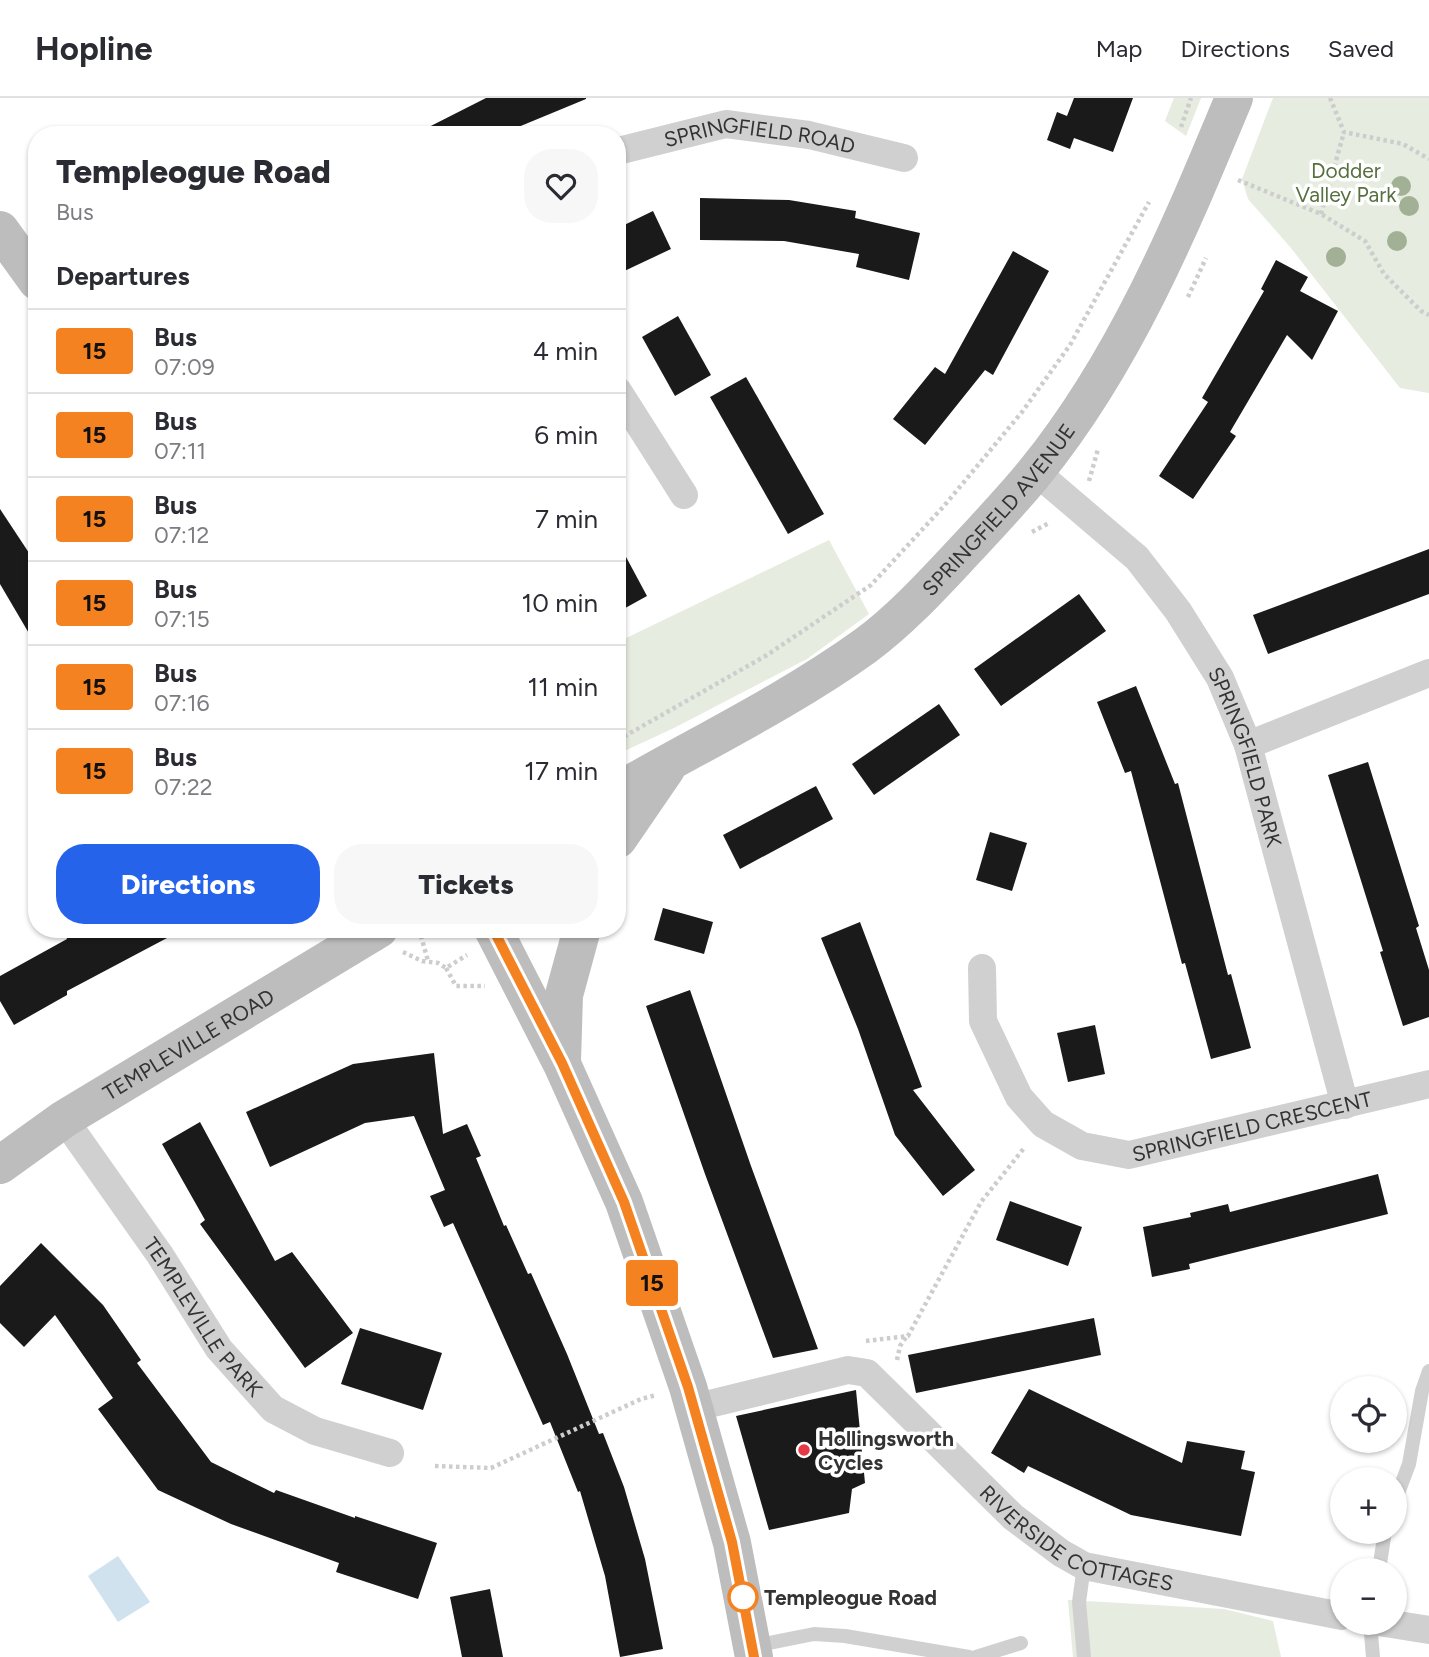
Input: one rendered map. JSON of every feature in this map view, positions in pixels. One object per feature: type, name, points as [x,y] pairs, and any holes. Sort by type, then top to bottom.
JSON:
[{"type":"main road","name":"SPRINGFIELD AVENUE","points":[[637,776],[806,686],[866,645],[929,589],[1035,471],[1102,373],[1141,307],[1234,98]]},
{"type":"main road","points":[[0,230],[28,269]]},
{"type":"main road","points":[[626,812],[637,776]]},
{"type":"main road","name":"TEMPLEVILLE ROAD","points":[[0,1165],[64,1119],[364,938]]},
{"type":"main road","points":[[498,938],[562,1063],[624,1202],[694,1408],[732,1542],[753,1652]]},
{"type":"main road","points":[[562,1063],[564,995],[580,938]]},
{"type":"street","name":"SPRINGFIELD ROAD","points":[[626,149],[726,124],[809,135],[904,158]]},
{"type":"street","points":[[626,404],[684,495]]},
{"type":"street","name":"SPRINGFIELD PARK","points":[[1035,471],[1137,558],[1178,611],[1220,678],[1248,745],[1345,1105]]},
{"type":"street","points":[[1248,745],[1429,673]]},
{"type":"street","name":"SPRINGFIELD CRESCENT","points":[[982,968],[983,1021],[1019,1097],[1043,1124],[1082,1146],[1129,1155],[1429,1084]]},
{"type":"street","name":"TEMPLEVILLE PARK","points":[[64,1119],[160,1255],[219,1349],[273,1409],[315,1431],[390,1452]]},
{"type":"street","name":"RIVERSIDE COTTAGES","points":[[694,1408],[848,1370],[867,1373],[1013,1517],[1061,1553],[1084,1566],[1330,1613]]},
{"type":"street","points":[[1407,1626],[1429,1630]]},
{"type":"lane","points":[[1407,1469],[1422,1391],[1429,1371]]},
{"type":"lane","points":[[1084,1566],[1079,1602],[1084,1657]]},
{"type":"lane","points":[[753,1652],[814,1634],[845,1636],[969,1657]]},
{"type":"lane","points":[[1371,1635],[1373,1657]]},
{"type":"lane","points":[[976,1657],[1021,1643]]},
{"type":"path","points":[[1181,127],[1191,98]]},
{"type":"path","points":[[1321,214],[1344,132],[1330,98]]},
{"type":"path","points":[[1344,132],[1403,144],[1429,159]]},
{"type":"path","points":[[1234,179],[1321,214],[1365,241],[1384,274],[1429,316]]},
{"type":"path","points":[[626,735],[766,655],[871,584],[944,506],[1022,412],[1070,345],[1154,193]]},
{"type":"path","points":[[421,938],[425,961],[446,968],[456,986],[474,986]]},
{"type":"path","points":[[446,968],[456,962]]},
{"type":"path","points":[[859,1342],[908,1336],[981,1202],[1025,1146]]},
{"type":"path","points":[[435,1466],[491,1468],[603,1416],[659,1394]]},
{"type":"green space","points":[[1174,98],[1201,98],[1186,136],[1165,121]]},
{"type":"green space","name":"Dodder Valley Park","points":[[1273,98],[1429,98],[1429,393],[1400,388],[1291,248],[1248,199],[1242,179]]},
{"type":"green space","points":[[829,540],[869,614],[807,659],[626,750],[626,638]]},
{"type":"green space","points":[[1068,1600],[1224,1609],[1273,1621],[1281,1657],[1073,1657]]},
{"type":"water","points":[[118,1556],[150,1602],[118,1622],[88,1576]]},
{"type":"building","points":[[486,98],[586,98],[521,126],[431,126]]},
{"type":"building","points":[[1074,98],[1133,98],[1113,152],[1074,138],[1070,149],[1047,140],[1057,112],[1067,116]]},
{"type":"building","points":[[700,198],[789,200],[856,211],[855,218],[920,233],[909,280],[856,267],[859,254],[784,241],[700,240]]},
{"type":"building","points":[[653,211],[671,249],[626,270],[626,224]]},
{"type":"building","points":[[1013,251],[1049,271],[993,375],[985,370],[925,445],[893,419],[935,367],[945,374]]},
{"type":"building","points":[[1276,260],[1308,277],[1300,291],[1338,311],[1312,360],[1287,335],[1230,432],[1236,436],[1193,499],[1159,476],[1208,402],[1202,398],[1264,291],[1261,289]]},
{"type":"building","points":[[678,316],[711,375],[675,396],[642,337]]},
{"type":"building","points":[[746,377],[824,514],[788,534],[710,397]]},
{"type":"building","points":[[0,509],[28,551],[28,632],[0,584]]},
{"type":"building","points":[[1429,549],[1429,594],[1268,654],[1253,615]]},
{"type":"building","points":[[626,557],[647,596],[626,608]]},
{"type":"building","points":[[1079,594],[1106,631],[1001,706],[974,669]]},
{"type":"building","points":[[1136,686],[1175,784],[1178,783],[1228,975],[1231,974],[1251,1048],[1211,1059],[1185,963],[1182,964],[1131,771],[1125,773],[1097,702]]},
{"type":"building","points":[[939,704],[960,735],[874,795],[852,764]]},
{"type":"building","points":[[1368,762],[1419,926],[1416,928],[1429,970],[1429,1017],[1403,1026],[1380,952],[1383,951],[1328,775]]},
{"type":"building","points":[[816,786],[833,819],[740,869],[723,835]]},
{"type":"building","points":[[990,832],[1027,843],[1012,891],[976,880]]},
{"type":"building","points":[[663,908],[713,922],[704,954],[654,940]]},
{"type":"building","points":[[860,922],[922,1087],[913,1090],[975,1170],[943,1196],[895,1135],[858,1029],[821,938]]},
{"type":"building","points":[[167,938],[67,991],[67,995],[14,1025],[0,1001],[0,976],[67,939]]},
{"type":"building","points":[[690,990],[818,1349],[773,1358],[705,1174],[646,1006]]},
{"type":"building","points":[[1095,1025],[1105,1074],[1068,1082],[1057,1033]]},
{"type":"building","points":[[434,1053],[443,1134],[467,1124],[481,1156],[476,1158],[504,1226],[506,1225],[528,1274],[531,1273],[599,1434],[603,1433],[624,1487],[645,1559],[663,1649],[620,1657],[605,1576],[580,1491],[578,1492],[550,1422],[543,1425],[453,1223],[444,1227],[430,1196],[445,1190],[414,1116],[365,1123],[270,1167],[246,1112],[353,1064]]},
{"type":"building","points":[[200,1122],[275,1261],[292,1252],[353,1333],[305,1368],[200,1224],[205,1220],[162,1144]]},
{"type":"building","points":[[1378,1174],[1388,1214],[1189,1264],[1190,1269],[1152,1277],[1143,1227],[1191,1217],[1190,1213],[1228,1204],[1230,1212]]},
{"type":"building","points":[[1010,1201],[1082,1227],[1068,1266],[996,1240]]},
{"type":"building","points":[[41,1243],[103,1305],[141,1360],[137,1363],[211,1462],[274,1493],[276,1490],[437,1543],[418,1599],[336,1572],[339,1563],[231,1524],[158,1490],[98,1409],[113,1398],[55,1315],[24,1347],[0,1323],[0,1286]]},
{"type":"building","points":[[1094,1318],[1101,1355],[916,1393],[908,1355]]},
{"type":"building","points":[[360,1328],[442,1353],[423,1410],[341,1384]]},
{"type":"building","points":[[1029,1389],[1182,1463],[1187,1441],[1245,1451],[1241,1469],[1255,1472],[1241,1536],[1131,1515],[1028,1466],[1024,1473],[991,1453]]},
{"type":"building","name":"Hollingsworth Cycles","points":[[856,1390],[865,1483],[852,1489],[849,1513],[769,1530],[736,1416]]},
{"type":"building","points":[[490,1589],[503,1657],[462,1657],[450,1597]]},
{"type":"bus line","name":"15","points":[[498,938],[562,1063],[624,1202],[688,1387],[732,1542],[754,1657]]},
{"type":"place","name":"Hollingsworth Cycles","points":[[804,1450]]},
{"type":"place","name":"Templeogue Road","points":[[743,1597]]}]
